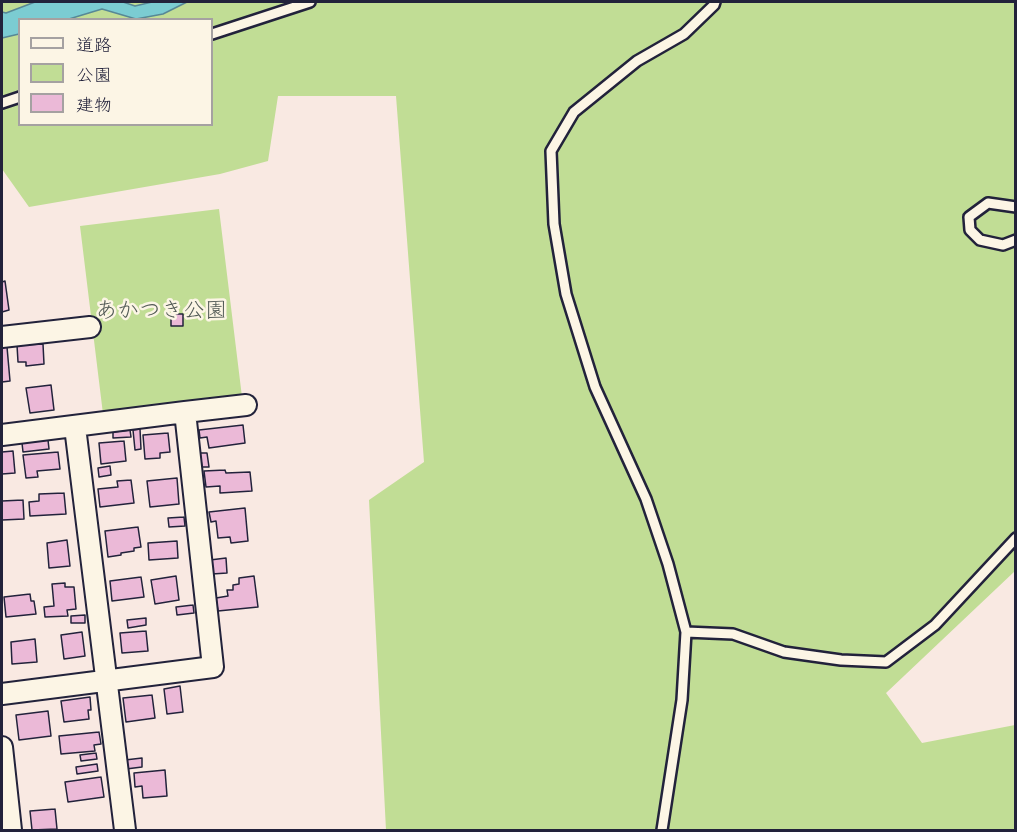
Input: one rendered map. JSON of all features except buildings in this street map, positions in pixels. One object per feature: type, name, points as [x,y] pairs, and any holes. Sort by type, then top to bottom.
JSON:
[{"type":"street","points":[[2,337],[90,327]]},
{"type":"street","points":[[2,435],[246,405]]},
{"type":"street","points":[[2,694],[213,667],[185,412]]},
{"type":"street","points":[[75,427],[124,831]]},
{"type":"street","points":[[2,747],[11,831]]},
{"type":"lane","points":[[213,34],[310,2]]},
{"type":"lane","points":[[662,831],[682,700],[686,632],[668,564],[646,500],[595,387],[566,294],[554,224],[551,151],[574,112],[637,61],[684,34],[715,2]]},
{"type":"lane","points":[[2,103],[18,98]]},
{"type":"lane","points":[[1016,207],[988,203],[969,217],[970,230],[980,240],[1003,245],[1016,240]]},
{"type":"lane","points":[[686,632],[733,634],[784,652],[841,660],[886,662],[935,625],[1016,538]]},
{"type":"green space","points":[[2,2],[1015,2],[1015,571],[886,693],[922,743],[1015,725],[1015,830],[386,830],[369,500],[424,462],[396,96],[278,96],[268,161],[220,174],[29,207],[2,169]]},
{"type":"green space","name":"あかつき公園","points":[[219,209],[242,397],[103,414],[80,226]]},
{"type":"water","points":[[35,2],[123,2],[135,6],[152,2],[187,2],[163,14],[141,18],[133,18],[102,9],[72,18],[18,18],[18,34],[2,38],[2,12],[6,13]]}]
